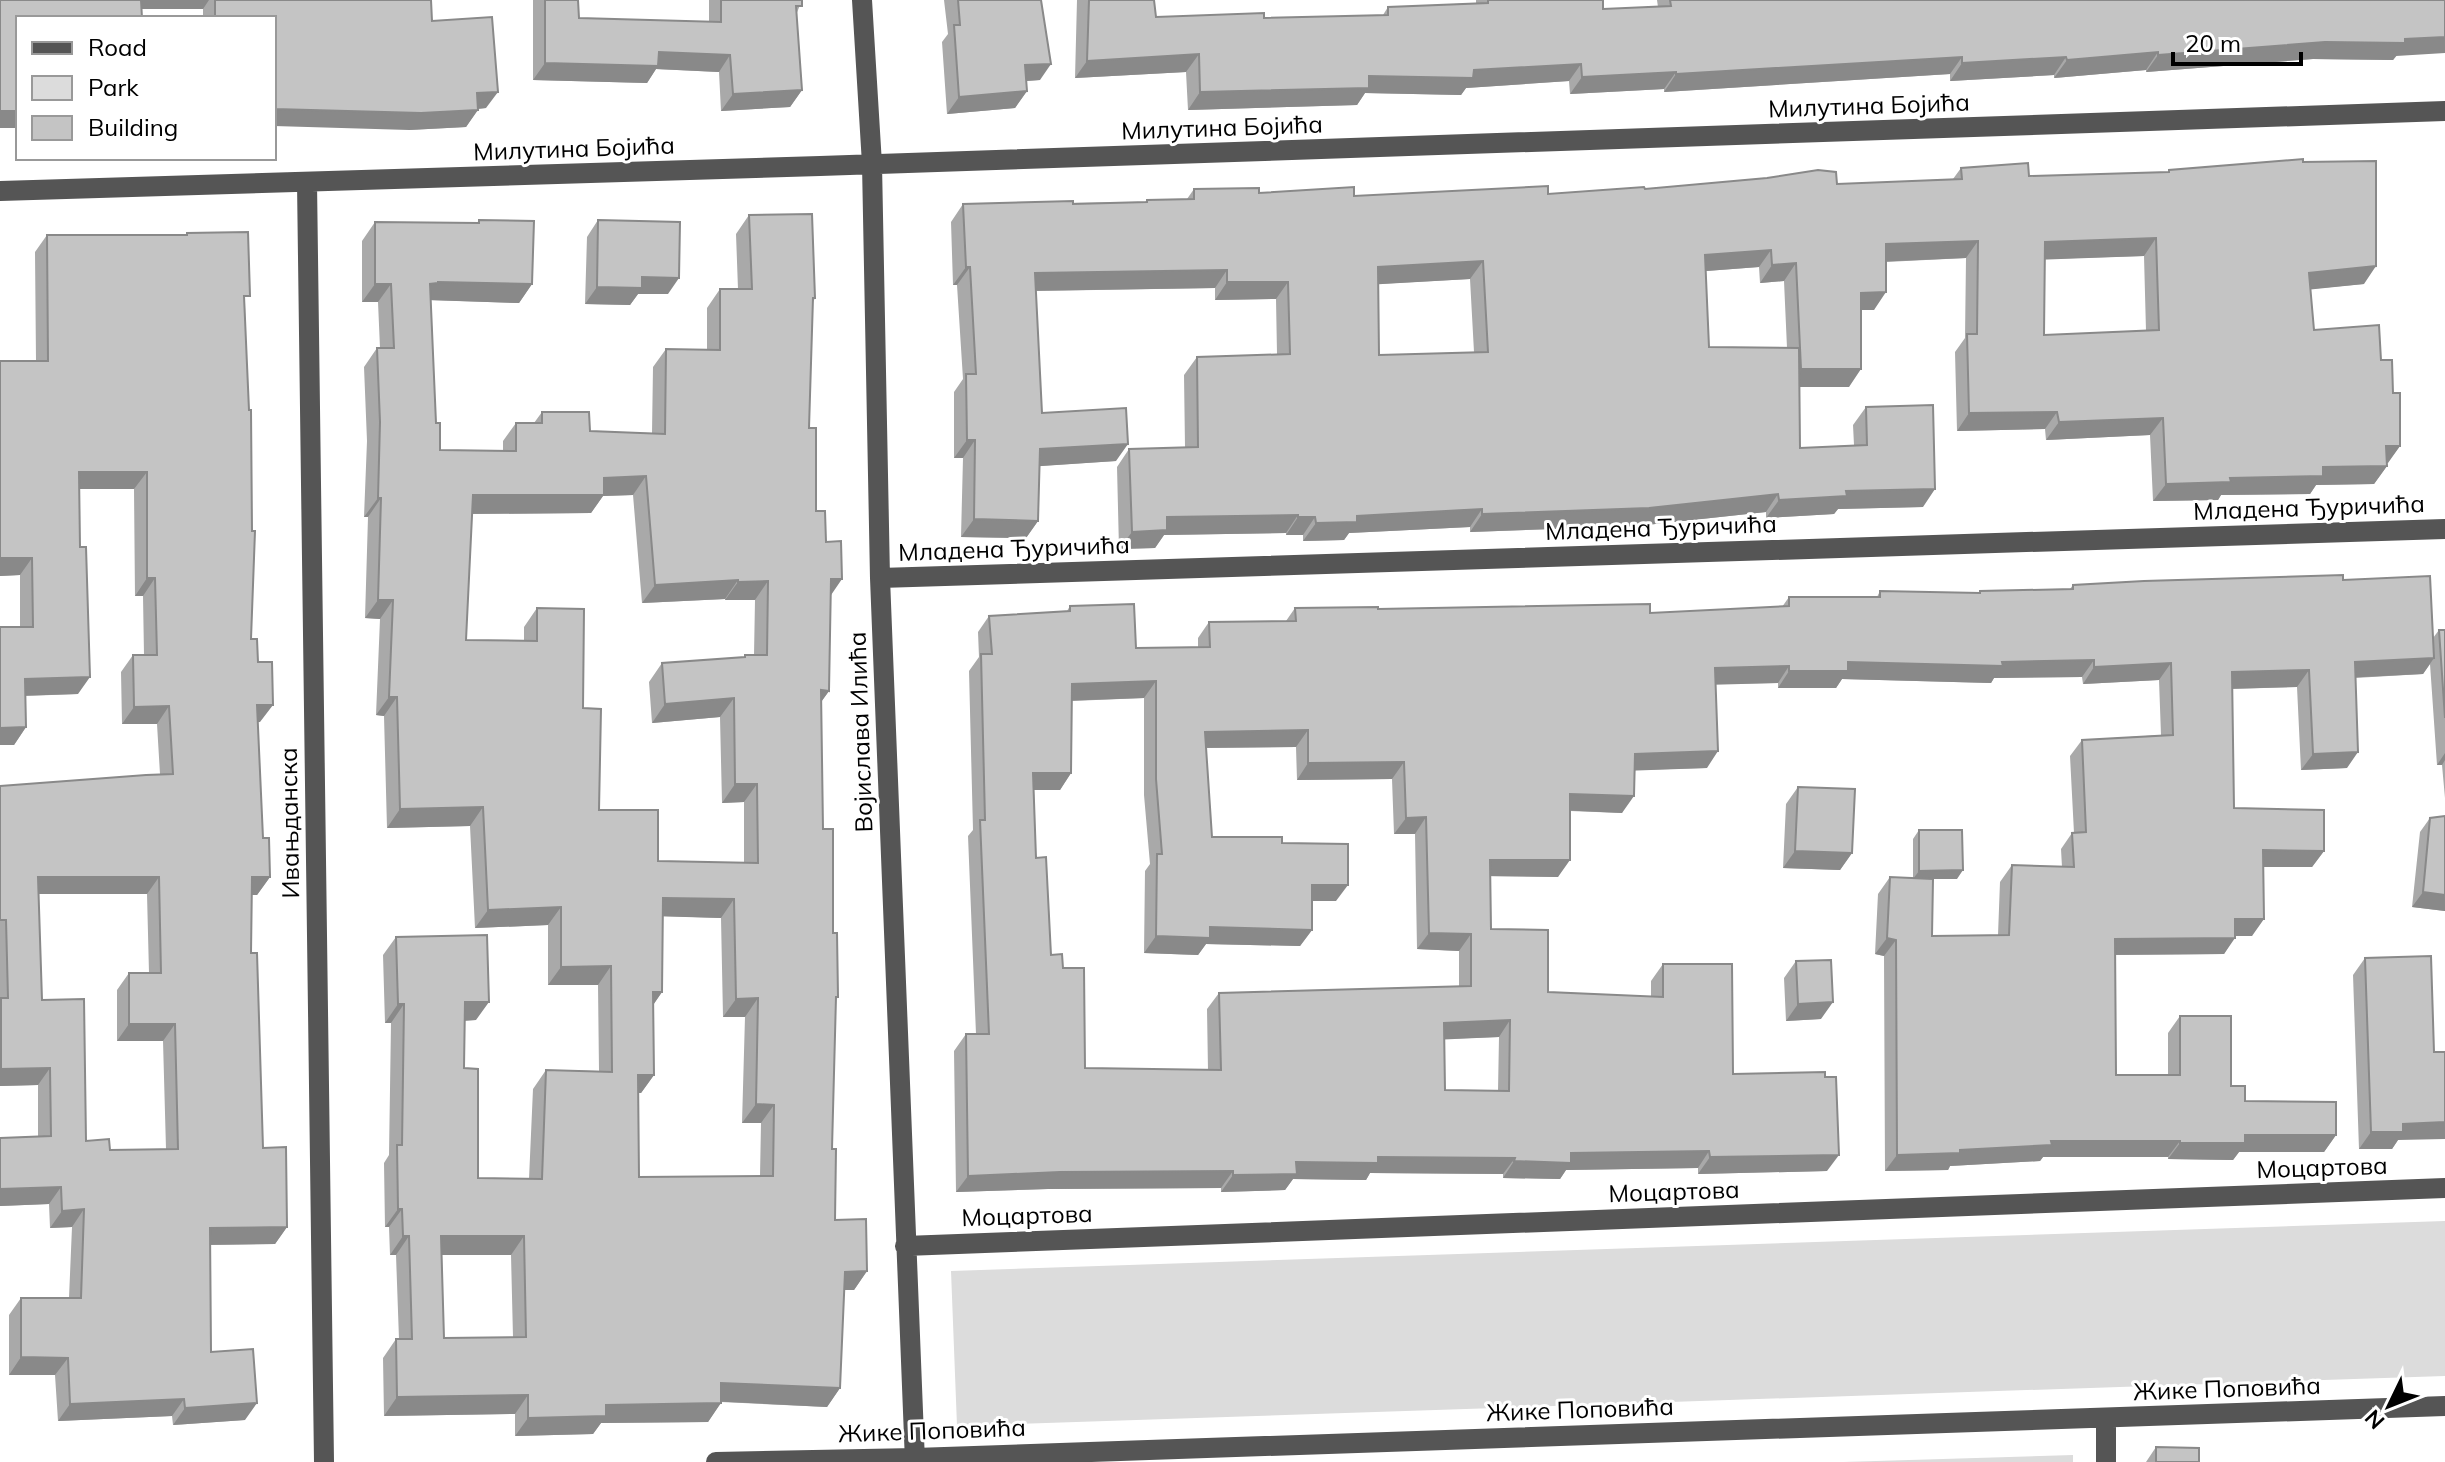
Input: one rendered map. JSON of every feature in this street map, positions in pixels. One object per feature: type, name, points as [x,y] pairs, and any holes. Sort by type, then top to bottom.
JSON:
[{"type":"street","name":"Војислава Илића","points":[[862,0],[872,164],[880,578],[915,1460]]},
{"type":"street","name":"Милутина Бојића","points":[[0,191],[2445,111]]},
{"type":"street","name":"Ивањданска","points":[[307,182],[324,1462]]},
{"type":"street","name":"Младена Ђуричића","points":[[880,578],[2445,529]]},
{"type":"street","name":"Моцартова","points":[[905,1246],[2445,1188]]},
{"type":"street","name":"Жике Поповића","points":[[716,1462],[915,1460],[2445,1406]]},
{"type":"street","points":[[2106,1418],[2106,1462]]},
{"type":"green space","points":[[2445,1221],[2445,1376],[957,1426],[951,1271]]},
{"type":"green space","points":[[2073,1455],[2073,1462],[1843,1462]]},
{"type":"building","points":[[0,0],[141,0],[142,16],[16,16],[16,111],[0,111]]},
{"type":"building","points":[[215,0],[431,0],[432,21],[492,17],[498,92],[477,93],[478,110],[421,113],[276,109],[276,16],[215,16]]},
{"type":"building","points":[[545,0],[578,0],[579,18],[721,22],[721,0],[802,0],[802,6],[796,6],[802,90],[733,94],[730,55],[659,52],[658,66],[545,63]]},
{"type":"building","points":[[958,0],[1041,0],[1051,64],[1025,65],[1027,91],[959,97],[954,25],[960,25]]},
{"type":"building","points":[[1089,0],[1154,0],[1156,17],[1264,13],[1264,18],[1388,15],[1388,7],[1488,3],[1488,0],[1603,0],[1603,9],[1671,6],[1670,0],[2445,0],[2445,37],[2405,39],[2405,43],[2325,42],[2067,60],[2066,57],[1962,63],[1962,57],[1582,77],[1581,64],[1474,70],[1473,78],[1369,76],[1369,88],[1200,92],[1199,54],[1087,61]]},
{"type":"building","points":[[2303,159],[2303,162],[2376,161],[2376,266],[2309,273],[2314,330],[2379,325],[2381,360],[2392,360],[2393,393],[2400,393],[2400,446],[2386,446],[2387,466],[2323,467],[2323,476],[2230,478],[2231,482],[2166,484],[2163,418],[2059,422],[2057,412],[1969,413],[1967,334],[1977,334],[1978,241],[1886,244],[1886,292],[1861,293],[1861,369],[1801,369],[1796,263],[1772,265],[1771,250],[1705,255],[1709,347],[1799,348],[1800,448],[1867,445],[1866,407],[1933,405],[1935,489],[1846,491],[1847,496],[1779,500],[1778,494],[1649,508],[1482,514],[1482,509],[1357,516],[1357,522],[1316,523],[1315,517],[1298,515],[1167,517],[1167,530],[1132,532],[1129,449],[1198,447],[1197,357],[1290,354],[1288,282],[1227,282],[1227,270],[1035,273],[1042,413],[1126,408],[1128,444],[1040,449],[1038,521],[974,519],[975,440],[967,440],[966,374],[976,374],[963,204],[1194,199],[1194,189],[1259,188],[1259,193],[1354,187],[1354,196],[1548,186],[1548,194],[1645,189],[1818,170],[1836,172],[1837,184],[1962,179],[1961,168],[2028,163],[2029,176],[2169,170]],"holes":[[[2156,238],[2159,330],[2044,335],[2045,242]],[[1483,261],[1488,352],[1379,355],[1378,267]]]},
{"type":"building","points":[[812,214],[815,298],[809,428],[816,428],[816,511],[825,511],[826,542],[841,541],[842,579],[831,579],[829,691],[821,690],[823,829],[833,829],[833,933],[837,933],[838,997],[832,1149],[836,1149],[835,1220],[866,1219],[867,1271],[845,1272],[840,1388],[721,1383],[721,1403],[606,1405],[606,1416],[528,1418],[528,1395],[397,1397],[396,1339],[412,1339],[409,1236],[403,1236],[402,1209],[398,1209],[397,1145],[402,1145],[404,1004],[398,1004],[396,937],[487,935],[489,1002],[465,1002],[464,1068],[478,1069],[478,1178],[542,1179],[546,1070],[612,1072],[611,966],[561,967],[561,907],[488,910],[483,807],[400,809],[397,697],[389,697],[393,600],[378,600],[381,498],[378,498],[380,422],[377,348],[394,348],[391,284],[375,284],[375,222],[534,221],[532,284],[430,284],[440,450],[516,451],[516,423],[542,423],[542,412],[589,412],[590,431],[665,434],[666,349],[720,350],[720,289],[752,289],[749,215]],"holes":[[[646,476],[655,585],[768,581],[767,655],[662,663],[665,704],[734,698],[735,784],[757,784],[758,863],[658,861],[658,810],[599,810],[601,709],[583,708],[584,609],[537,608],[537,641],[466,640],[473,495],[604,495],[604,478]],[[663,898],[734,899],[736,999],[758,998],[756,1104],[774,1105],[773,1176],[639,1177],[638,1075],[654,1075],[653,992],[662,992]],[[441,1236],[524,1236],[526,1337],[444,1338]]]},
{"type":"building","points":[[598,220],[680,222],[679,278],[642,277],[642,288],[597,287]]},
{"type":"building","points":[[248,232],[250,296],[244,296],[251,410],[252,531],[255,531],[251,639],[257,639],[258,662],[272,662],[273,705],[257,705],[263,838],[269,838],[270,877],[252,877],[251,953],[257,953],[263,1148],[286,1147],[287,1227],[210,1228],[211,1352],[253,1349],[257,1403],[185,1408],[184,1399],[70,1404],[68,1358],[21,1357],[21,1298],[81,1298],[84,1209],[62,1211],[61,1187],[0,1189],[0,1138],[51,1136],[50,1068],[1,1069],[1,998],[8,998],[6,920],[0,920],[0,786],[173,774],[169,706],[134,707],[133,655],[157,655],[155,578],[147,578],[147,472],[79,472],[80,547],[86,547],[90,677],[25,679],[26,727],[0,728],[0,627],[33,627],[32,558],[0,558],[0,361],[48,361],[47,235]],"holes":[[[38,877],[159,877],[161,973],[129,973],[129,1024],[175,1024],[178,1149],[110,1150],[109,1139],[86,1141],[84,999],[42,1000]]]},
{"type":"building","points":[[2343,575],[2343,580],[2430,576],[2434,658],[2355,662],[2358,752],[2313,754],[2309,670],[2232,672],[2234,808],[2324,810],[2324,851],[2263,850],[2264,919],[2235,919],[2235,938],[2115,939],[2116,1075],[2180,1075],[2180,1016],[2231,1016],[2231,1086],[2245,1086],[2245,1101],[2336,1102],[2336,1135],[2245,1135],[2245,1143],[2051,1141],[2052,1145],[1897,1155],[1896,940],[1887,938],[1890,877],[1933,879],[1932,936],[2009,935],[2012,865],[2074,867],[2072,833],[2086,832],[2082,740],[2173,735],[2171,663],[2094,667],[2094,660],[2002,662],[2003,666],[1848,662],[1848,671],[1789,671],[1789,666],[1715,668],[1718,751],[1635,754],[1634,796],[1570,794],[1570,860],[1490,860],[1491,929],[1548,930],[1548,992],[1663,997],[1663,964],[1732,964],[1733,1074],[1825,1072],[1825,1077],[1836,1077],[1839,1155],[1710,1157],[1709,1151],[1571,1153],[1571,1163],[1514,1161],[1515,1158],[1378,1157],[1378,1163],[1296,1162],[1297,1174],[1233,1175],[1233,1171],[1060,1172],[968,1176],[966,1034],[989,1034],[980,820],[985,820],[981,654],[992,654],[989,616],[1070,611],[1070,606],[1134,604],[1136,648],[1210,647],[1209,622],[1296,621],[1295,608],[1650,604],[1650,613],[1789,606],[1789,597],[1880,597],[1880,591],[1980,593],[2073,589],[2073,585]],"holes":[[[1156,681],[1156,779],[1162,854],[1157,854],[1156,936],[1210,938],[1210,927],[1312,930],[1312,885],[1348,885],[1348,844],[1282,843],[1282,837],[1212,837],[1205,732],[1308,730],[1308,763],[1404,762],[1406,818],[1426,817],[1429,933],[1471,934],[1471,986],[1219,993],[1221,1070],[1085,1068],[1084,968],[1063,968],[1062,954],[1051,955],[1046,857],[1036,858],[1033,773],[1071,773],[1072,684]],[[1510,1020],[1509,1091],[1445,1090],[1444,1023]]]},
{"type":"building","points":[[2439,630],[2445,630],[2445,718]]},
{"type":"building","points":[[1798,787],[1855,789],[1852,853],[1795,851]]},
{"type":"building","points":[[2445,816],[2445,895],[2423,892],[2430,818]]},
{"type":"building","points":[[1919,830],[1962,830],[1963,870],[1919,871]]},
{"type":"building","points":[[2431,956],[2434,1052],[2445,1052],[2445,1122],[2403,1124],[2403,1132],[2371,1132],[2365,958]]},
{"type":"building","points":[[1831,960],[1833,1002],[1798,1004],[1796,961]]},
{"type":"building","points":[[2156,1447],[2199,1448],[2199,1462],[2156,1462]]}]
